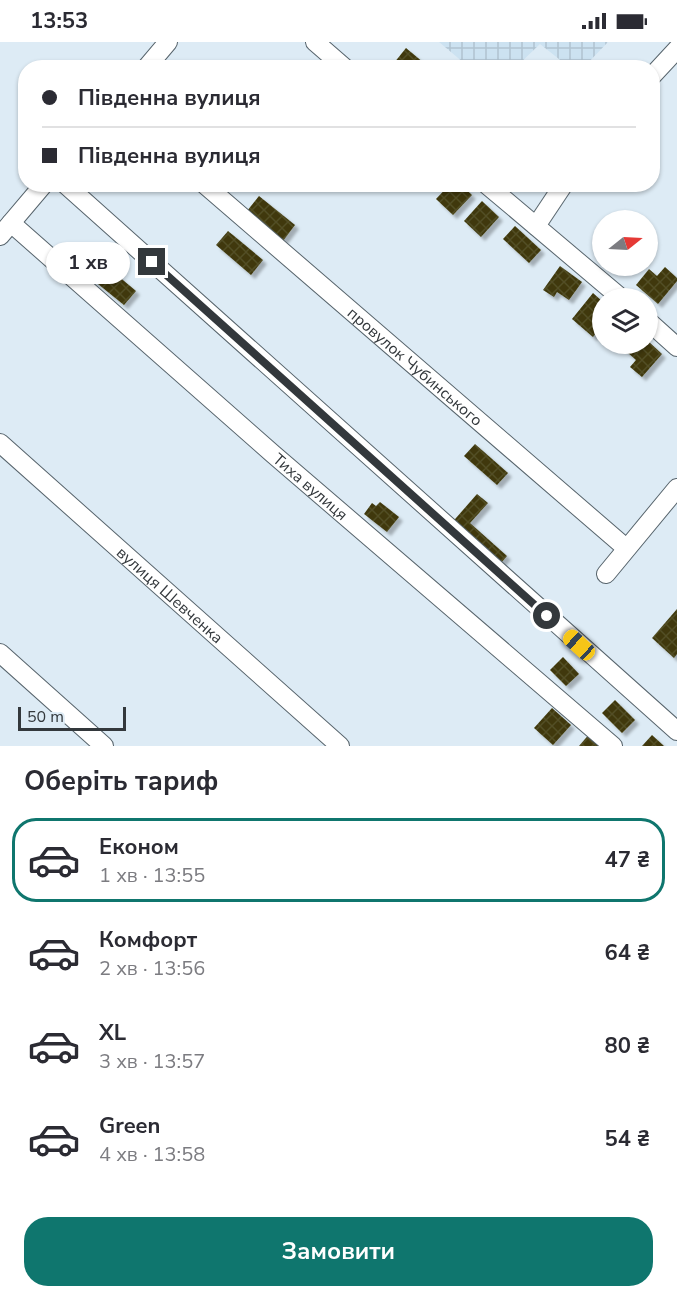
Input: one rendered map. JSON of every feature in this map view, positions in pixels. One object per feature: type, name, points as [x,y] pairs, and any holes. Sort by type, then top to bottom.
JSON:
[{"type":"street","points":[[153,60],[168,42]]},
{"type":"street","points":[[315,42],[336,60]]},
{"type":"street","points":[[660,67],[677,49]]},
{"type":"street","points":[[5,230],[37,192]]},
{"type":"street","points":[[74,192],[677,731]]},
{"type":"street","name":"провулок Чубинського","points":[[213,192],[626,548]]},
{"type":"street","points":[[496,192],[609,288]]},
{"type":"street","points":[[536,226],[559,192]]},
{"type":"street","name":"Тиха вулиця","points":[[5,230],[264,447],[613,746]]},
{"type":"street","points":[[658,330],[677,346]]},
{"type":"street","name":"вулиця Шевченка","points":[[0,443],[340,746]]},
{"type":"street","points":[[606,574],[677,488]]},
{"type":"street","points":[[0,653],[104,746]]},
{"type":"shaded area","points":[[439,42],[608,42],[591,60],[560,60],[540,44],[523,60],[460,60]]},
{"type":"building","points":[[406,48],[420,60],[396,60]]},
{"type":"building","points":[[443,192],[469,192],[472,195],[453,215],[436,199]]},
{"type":"building","points":[[259,196],[295,225],[283,241],[247,211]]},
{"type":"building","points":[[482,201],[499,217],[481,237],[464,221]]},
{"type":"building","points":[[515,226],[541,250],[529,263],[503,239]]},
{"type":"building","points":[[228,231],[263,260],[251,275],[216,245]]},
{"type":"building","points":[[105,265],[136,291],[124,305],[93,280]]},
{"type":"building","points":[[560,266],[582,282],[569,300],[557,292],[554,297],[543,290]]},
{"type":"building","points":[[665,267],[677,278],[677,281],[658,304],[658,288],[639,288],[636,285],[643,276],[658,275]]},
{"type":"building","points":[[592,294],[592,336],[572,319]]},
{"type":"building","points":[[658,350],[662,354],[642,377],[630,367],[636,360],[629,354],[658,354]]},
{"type":"building","points":[[475,444],[508,473],[497,485],[464,456]]},
{"type":"building","points":[[477,494],[488,503],[470,523],[507,556],[501,563],[449,526]]},
{"type":"building","points":[[380,502],[399,517],[387,532],[364,514],[372,503],[376,506]]},
{"type":"building","points":[[677,609],[677,654],[674,658],[652,638]]},
{"type":"building","points":[[563,657],[579,674],[566,686],[550,670]]},
{"type":"building","points":[[615,700],[635,720],[622,733],[602,713]]},
{"type":"building","points":[[552,708],[571,725],[553,745],[534,728]]},
{"type":"building","points":[[591,732],[607,746],[579,746]]},
{"type":"building","points":[[652,735],[664,746],[642,746]]},
{"type":"route","points":[[152,262],[547,616]]}]
